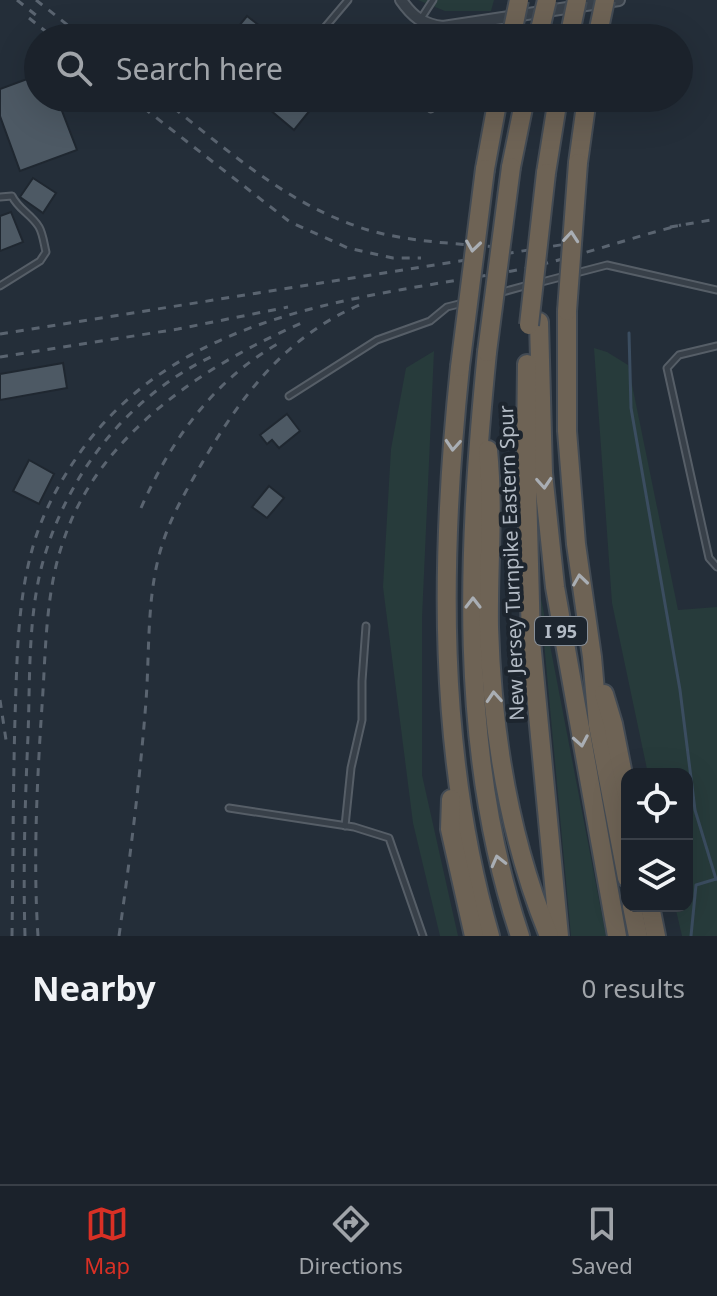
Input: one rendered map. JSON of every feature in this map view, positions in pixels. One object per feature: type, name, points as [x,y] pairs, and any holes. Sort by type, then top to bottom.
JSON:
[{"type":"highway","points":[[514,24],[519,0]]},
{"type":"highway","points":[[541,24],[547,0]]},
{"type":"highway","points":[[572,24],[577,0]]},
{"type":"highway","points":[[600,24],[605,0]]},
{"type":"highway","points":[[474,936],[450,829],[453,740],[447,581],[451,474],[460,367],[485,169],[495,112]]},
{"type":"highway","points":[[520,936],[492,835],[483,779],[476,713],[473,577],[487,352],[511,167],[522,112]]},
{"type":"highway","name":"New Jersey Turnpike Eastern Spur","points":[[556,112],[546,173],[526,425],[531,641],[559,936]]},
{"type":"highway","name":"I 95","points":[[585,112],[578,163],[567,311],[566,396],[570,487],[598,725],[621,846]]},
{"type":"highway","name":"New Jersey Turnpike Eastern Spur","points":[[534,323],[543,473],[555,587],[617,936]]},
{"type":"highway","points":[[482,401],[491,480],[490,630],[500,754],[517,841],[549,936]]},
{"type":"highway","name":"I 95","points":[[592,657],[613,724],[622,768]]},
{"type":"highway","points":[[453,740],[467,846],[490,936]]},
{"type":"highway","points":[[633,912],[638,936]]},
{"type":"highway","points":[[651,912],[656,936]]},
{"type":"street","points":[[401,0],[409,13],[427,24]]},
{"type":"street","points":[[470,24],[619,0]]},
{"type":"lane","points":[[328,24],[348,0]]},
{"type":"lane","points":[[420,21],[433,0]]},
{"type":"lane","points":[[0,197],[12,196],[17,206],[33,219],[41,229],[46,252],[40,261],[0,286]]},
{"type":"lane","points":[[491,295],[607,265],[717,290]]},
{"type":"lane","points":[[289,396],[377,340],[430,321],[447,307],[476,299]]},
{"type":"lane","points":[[717,346],[679,355],[667,368],[709,558],[717,567]]},
{"type":"lane","points":[[345,826],[351,768],[362,720],[366,626]]},
{"type":"lane","points":[[229,808],[345,826],[389,838],[423,936]]},
{"type":"green space","points":[[418,0],[494,0],[491,11],[445,11]]},
{"type":"green space","points":[[594,348],[628,365],[678,610],[717,607],[717,936],[682,936],[676,912],[693,912],[693,768],[647,768],[612,603]]},
{"type":"green space","points":[[434,351],[422,618],[422,775],[458,936],[440,936],[413,823],[383,587],[391,449],[406,368]]},
{"type":"green space","points":[[539,588],[606,936],[571,936]]},
{"type":"building","points":[[247,16],[257,24],[240,24]]},
{"type":"building","points":[[24,80],[24,112],[62,112],[77,150],[20,171],[0,116],[0,89]]},
{"type":"building","points":[[273,112],[309,112],[294,130]]},
{"type":"building","points":[[33,178],[56,193],[43,213],[20,197]]},
{"type":"building","points":[[11,212],[23,242],[0,251],[0,216]]},
{"type":"building","points":[[63,363],[67,388],[0,400],[0,374]]},
{"type":"building","points":[[287,414],[300,431],[279,448],[272,440],[267,444],[260,435]]},
{"type":"building","points":[[29,460],[54,474],[39,504],[13,491]]},
{"type":"building","points":[[269,486],[284,498],[267,518],[252,507]]},
{"type":"waterway","points":[[629,333],[631,408],[680,690],[695,810],[716,879]]},
{"type":"waterway","points":[[691,936],[696,885],[716,879]]},
{"type":"railway","points":[[17,0],[42,20]]},
{"type":"railway","points":[[36,0],[66,24]]},
{"type":"railway","points":[[29,18],[36,24]]},
{"type":"railway","points":[[149,112],[290,222],[348,248],[393,258],[421,258]]},
{"type":"railway","points":[[179,112],[278,187],[329,215],[393,236],[508,248]]},
{"type":"railway","points":[[670,227],[717,219]]},
{"type":"railway","points":[[12,936],[16,676],[27,570],[41,522],[62,481],[87,443],[128,399],[175,364],[226,338],[280,318],[337,302],[512,271],[681,225]]},
{"type":"railway","points":[[0,334],[579,242]]},
{"type":"railway","points":[[119,936],[141,760],[151,599],[158,559],[168,528],[205,458],[253,388],[312,331],[362,304]]},
{"type":"railway","points":[[0,357],[178,329],[288,307]]},
{"type":"railway","points":[[38,936],[36,821],[46,643],[53,580],[64,539],[81,501],[103,466],[161,406],[230,359],[304,322]]},
{"type":"railway","points":[[141,508],[166,459],[197,413],[235,374],[281,342]]},
{"type":"railway","points":[[25,936],[31,634],[40,573],[51,538],[65,504],[103,443],[155,392],[184,371],[217,354]]},
{"type":"railway","points":[[0,700],[6,740]]}]
